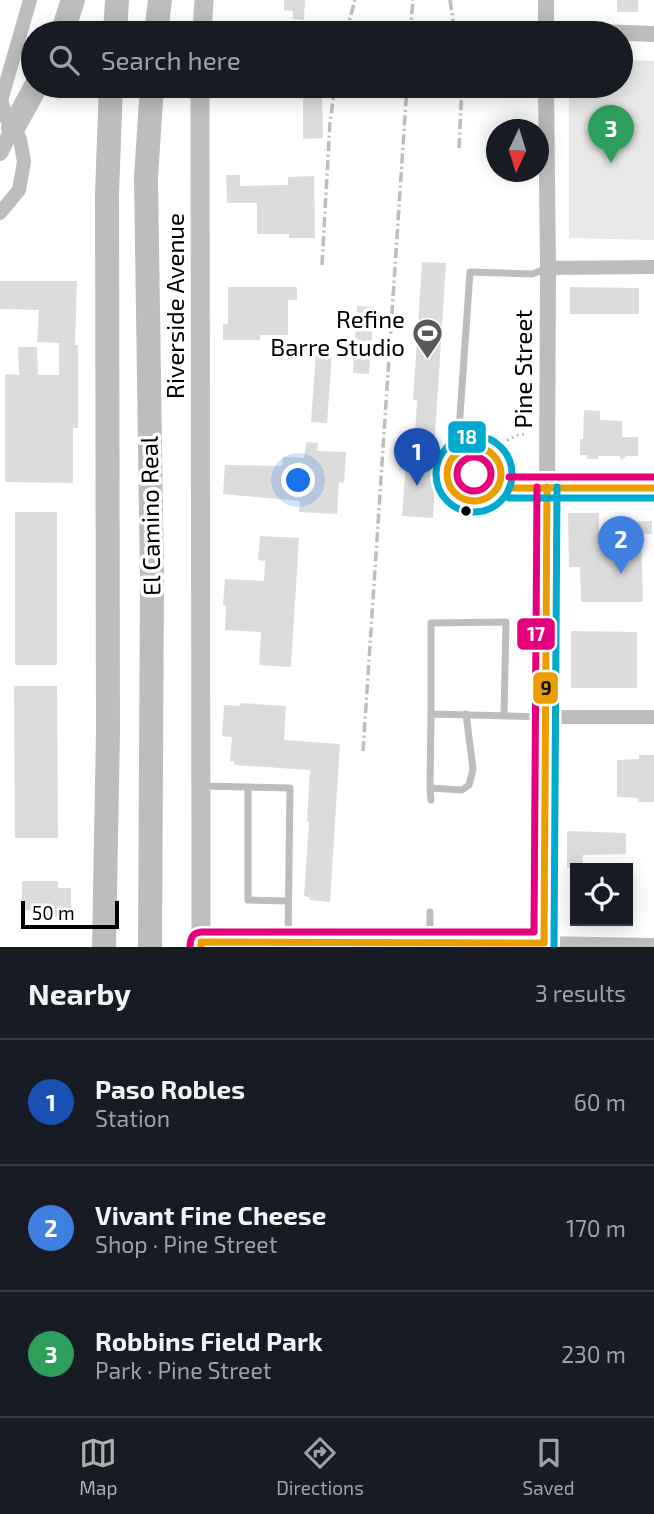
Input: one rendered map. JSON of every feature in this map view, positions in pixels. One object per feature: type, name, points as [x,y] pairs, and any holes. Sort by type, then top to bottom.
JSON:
[{"type":"highway","points":[[66,21],[73,0]]},
{"type":"highway","points":[[116,21],[117,0]]},
{"type":"highway","points":[[157,21],[160,0]]},
{"type":"highway","points":[[13,128],[29,98]]},
{"type":"highway","name":"El Camino Real","points":[[104,947],[108,732],[107,192],[111,98]]},
{"type":"highway","name":"El Camino Real","points":[[150,947],[152,580],[146,177],[151,98]]},
{"type":"main road","points":[[203,21],[204,0]]},
{"type":"main road","name":"Riverside Avenue","points":[[200,98],[201,944]]},
{"type":"street","points":[[24,21],[30,0]]},
{"type":"street","points":[[545,21],[546,0]]},
{"type":"street","points":[[0,214],[19,190],[24,162],[20,139],[6,118],[1,102],[21,32]]},
{"type":"street","points":[[633,34],[654,34]]},
{"type":"street","name":"Pine Street","points":[[545,945],[546,98]]},
{"type":"street","points":[[0,153],[13,128]]},
{"type":"street","points":[[548,268],[654,267]]},
{"type":"street","points":[[547,487],[654,488]]},
{"type":"street","points":[[546,717],[654,717]]},
{"type":"street","points":[[201,944],[288,942],[654,946]]},
{"type":"lane","points":[[464,449],[459,430],[470,272],[532,274],[548,268]]},
{"type":"lane","points":[[481,447],[495,456],[502,472],[498,488],[484,500],[475,502],[457,496],[447,480],[450,461],[464,449],[481,447]]},
{"type":"lane","points":[[498,488],[547,487]]},
{"type":"lane","points":[[431,800],[430,623],[506,622],[504,716]]},
{"type":"lane","points":[[431,713],[546,717]]},
{"type":"lane","points":[[430,788],[462,790],[469,785],[473,769],[466,715]]},
{"type":"lane","points":[[201,786],[290,788],[288,942]]},
{"type":"lane","points":[[248,787],[248,900],[288,901]]},
{"type":"lane","points":[[430,912],[430,944]]},
{"type":"path","points":[[502,443],[518,435],[527,434]]},
{"type":"shaded area","points":[[633,60],[654,61],[654,240],[569,238],[569,98],[633,98]]},
{"type":"building","points":[[284,0],[305,0],[304,20],[293,19],[293,11],[284,10]]},
{"type":"building","points":[[617,0],[638,0],[638,12],[617,12]]},
{"type":"building","points":[[303,98],[322,98],[323,138],[303,139]]},
{"type":"building","points":[[226,175],[240,175],[240,186],[288,185],[288,177],[314,176],[315,238],[289,238],[289,234],[257,234],[257,203],[227,203]]},
{"type":"building","points":[[422,262],[446,263],[435,436],[415,435],[417,400],[413,400]]},
{"type":"building","points":[[0,281],[77,281],[75,345],[78,345],[78,428],[73,428],[73,483],[5,482],[5,374],[19,375],[18,347],[37,347],[38,375],[59,375],[59,343],[37,342],[39,310],[0,309]]},
{"type":"building","points":[[228,287],[297,287],[297,300],[288,300],[288,335],[260,335],[260,340],[223,340],[223,324],[228,324]]},
{"type":"building","points":[[570,287],[639,288],[639,314],[570,314]]},
{"type":"building","points":[[357,306],[374,307],[369,374],[353,373]]},
{"type":"building","points":[[316,352],[332,353],[327,423],[311,422]]},
{"type":"building","points":[[584,410],[600,411],[600,420],[622,421],[622,437],[638,437],[638,456],[626,456],[622,460],[619,456],[587,459],[587,455],[580,455]]},
{"type":"building","points":[[306,442],[318,443],[317,451],[346,452],[344,483],[339,482],[337,514],[299,512],[300,501],[223,494],[225,465],[282,466],[283,457],[304,458]]},
{"type":"building","points":[[406,462],[436,465],[433,518],[402,516]]},
{"type":"building","points":[[15,512],[57,512],[57,665],[15,665]]},
{"type":"building","points":[[568,513],[599,513],[599,543],[621,543],[620,525],[624,525],[624,522],[652,521],[652,534],[641,534],[643,602],[581,602],[580,567],[569,567]]},
{"type":"building","points":[[260,536],[299,538],[291,667],[259,665],[261,632],[225,630],[225,579],[264,581],[265,561],[258,560]]},
{"type":"building","points":[[571,631],[637,632],[637,688],[571,688]]},
{"type":"building","points":[[14,686],[57,686],[58,838],[15,838]]},
{"type":"building","points":[[240,703],[286,706],[284,740],[340,744],[330,902],[309,900],[309,897],[304,896],[310,770],[234,765],[234,761],[230,761],[232,737],[222,736],[224,705],[240,706]]},
{"type":"building","points":[[639,755],[654,755],[654,802],[638,802],[638,798],[617,797],[617,760],[639,759]]},
{"type":"building","points":[[567,831],[626,833],[626,854],[583,855],[583,863],[570,863],[570,868],[567,868]]},
{"type":"building","points":[[22,881],[58,881],[58,888],[71,888],[71,917],[40,916],[40,911],[22,910]]},
{"type":"railway","points":[[349,21],[355,0]]},
{"type":"railway","points":[[411,21],[413,0]]},
{"type":"railway","points":[[450,0],[453,21]]},
{"type":"railway","points":[[322,265],[333,98]]},
{"type":"railway","points":[[363,751],[406,98]]},
{"type":"railway","points":[[459,148],[461,98]]},
{"type":"transit line","name":"18","points":[[474,436],[488,439],[501,447],[509,460],[512,474],[509,488],[501,501],[488,509],[474,512],[460,509],[447,501],[439,488],[436,474],[439,460],[447,447],[460,439],[474,436]]},
{"type":"transit line","name":"9","points":[[474,447],[493,455],[501,474],[493,493],[474,501],[455,493],[447,474],[455,455],[474,447]]},
{"type":"transit line","name":"17","points":[[474,457],[486,462],[491,474],[486,486],[474,491],[462,486],[457,474],[462,462],[474,457]]},
{"type":"transit line","name":"17","points":[[509,477],[654,477]]},
{"type":"transit line","name":"17","points":[[190,947],[192,937],[201,932],[534,932],[537,487]]},
{"type":"transit line","name":"9","points":[[201,947],[201,942],[544,943],[547,487]]},
{"type":"transit line","name":"18","points":[[554,947],[557,487]]},
{"type":"transit line","name":"9","points":[[509,488],[654,488]]},
{"type":"transit line","name":"18","points":[[509,498],[654,498]]},
{"type":"place","name":"Robbins Field Park","points":[[611,163]]},
{"type":"place","name":"Refine Barre Studio","points":[[428,361]]},
{"type":"place","name":"Paso Robles","points":[[417,486]]},
{"type":"place","name":"Vivant Fine Cheese","points":[[621,574]]}]
